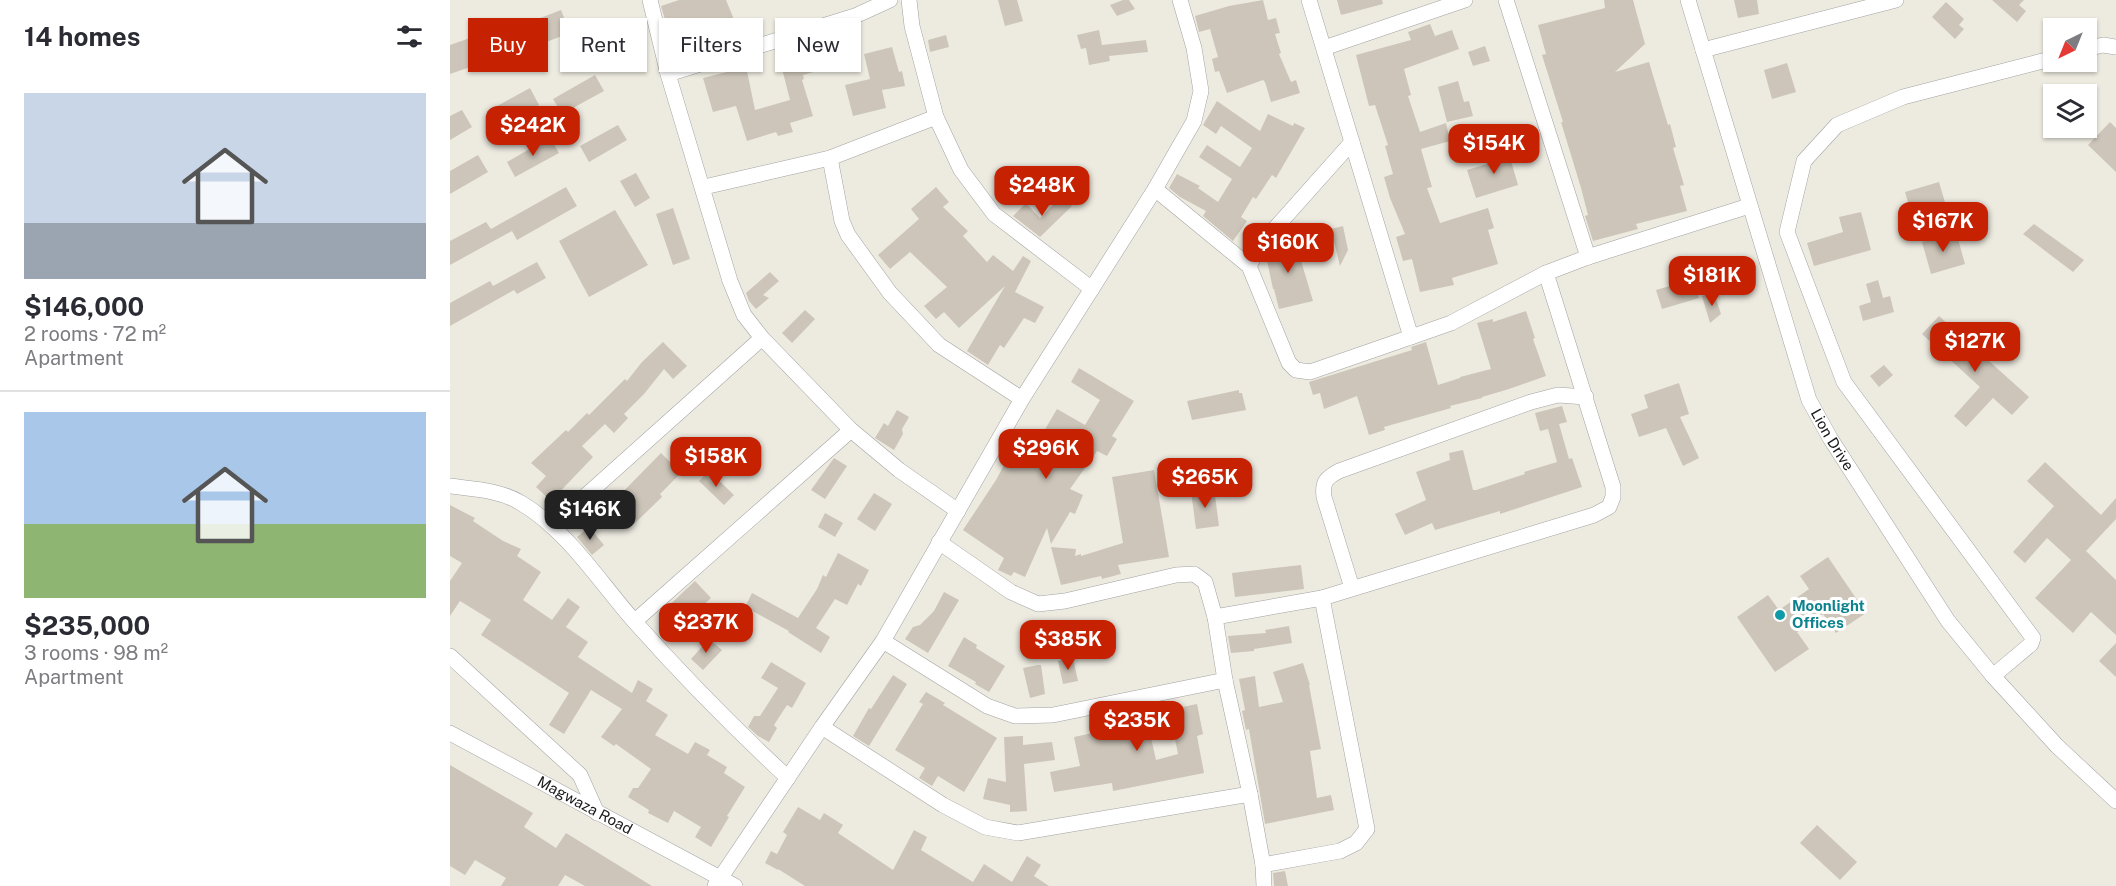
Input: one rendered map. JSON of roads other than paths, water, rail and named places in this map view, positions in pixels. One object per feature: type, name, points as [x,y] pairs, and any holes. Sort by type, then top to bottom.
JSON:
[{"type":"street","points":[[650,0],[668,74],[704,187],[730,281],[744,315],[762,338],[850,430],[899,470],[958,511]]},
{"type":"street","points":[[668,74],[855,16],[890,0]]},
{"type":"street","points":[[909,0],[912,26],[936,117],[962,170],[994,214],[1092,289]]},
{"type":"street","points":[[717,882],[883,641],[1022,399],[1155,189],[1194,121],[1201,91],[1194,48],[1180,0]]},
{"type":"street","points":[[1309,0],[1411,337]]},
{"type":"street","points":[[1324,48],[1465,0]]},
{"type":"street","points":[[1506,0],[1588,257]]},
{"type":"street","name":"Lion Drive","points":[[1688,0],[1809,400],[1830,438],[1948,621],[1993,676],[2057,746],[2116,801]]},
{"type":"street","points":[[1703,50],[1896,0]]},
{"type":"street","points":[[2097,47],[2103,45],[2116,47]]},
{"type":"street","points":[[1993,676],[2031,644],[2033,638],[1844,382],[1787,232],[1804,161],[1837,125],[1903,97],[2043,61]]},
{"type":"street","points":[[704,187],[830,158],[936,117]]},
{"type":"street","points":[[1249,266],[1261,244],[1352,142]]},
{"type":"street","points":[[830,158],[842,221],[848,235],[890,293],[939,345],[1022,399]]},
{"type":"street","points":[[1155,189],[1249,266],[1289,363],[1296,370],[1310,372],[1451,323],[1546,273],[1588,257],[1749,206]]},
{"type":"street","points":[[1215,617],[1322,598],[1594,515],[1609,507],[1613,497],[1613,487],[1546,273]]},
{"type":"street","points":[[553,525],[762,338]]},
{"type":"street","points":[[1352,588],[1324,497],[1323,486],[1327,478],[1339,471],[1531,402],[1558,395],[1586,398]]},
{"type":"street","points":[[635,621],[850,430]]},
{"type":"street","points":[[450,486],[496,493],[519,501],[553,525],[635,621],[727,721],[788,778]]},
{"type":"street","points":[[939,542],[1011,592],[1038,604],[1065,601],[1176,575],[1194,574],[1205,582],[1215,617],[1225,680],[1250,794],[1263,865],[1264,886]]},
{"type":"street","points":[[1263,865],[1340,851],[1356,843],[1367,829],[1322,598]]},
{"type":"street","points":[[883,641],[987,706],[1015,716],[1053,715],[1225,680]]},
{"type":"street","points":[[450,656],[580,775],[597,813]]},
{"type":"street","points":[[822,727],[943,805],[985,827],[1018,833],[1250,794]]},
{"type":"street","name":"Magwaza Road","points":[[450,733],[717,882],[735,886]]},
{"type":"place","name":"Moonlight Offices","points":[[1780,615]]}]
